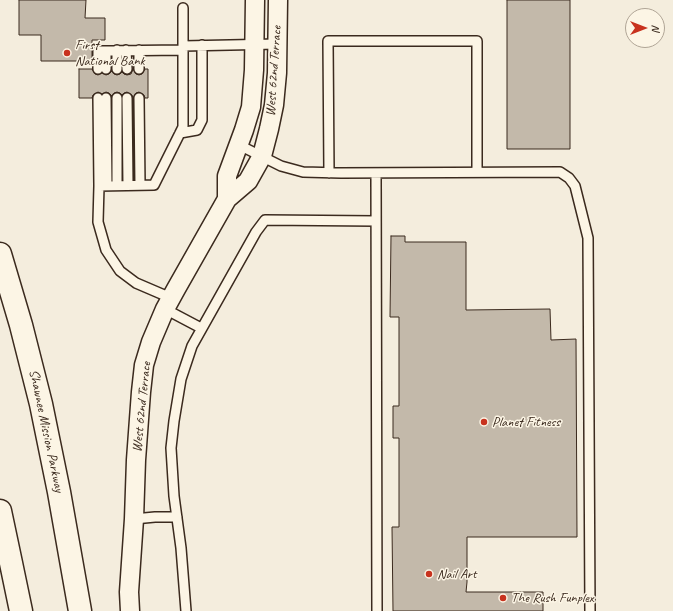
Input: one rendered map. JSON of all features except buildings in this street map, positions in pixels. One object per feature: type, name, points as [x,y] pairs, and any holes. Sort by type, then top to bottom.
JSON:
[{"type":"highway","name":"Shawnee Mission Parkway","points":[[0,254],[21,325],[41,404],[59,492],[80,611]]},
{"type":"highway","points":[[0,510],[21,611]]},
{"type":"street","name":"West 62nd Terrace","points":[[227,199],[226,176],[239,145],[251,107],[255,44],[255,0]]},
{"type":"street","name":"West 62nd Terrace","points":[[130,611],[129,592],[136,460],[144,365],[151,342],[168,304],[227,199],[248,181],[262,156],[274,105],[277,73],[278,0]]},
{"type":"lane","points":[[103,186],[154,185],[183,127],[183,8]]},
{"type":"lane","points":[[329,173],[328,41],[477,41],[477,172]]},
{"type":"lane","points":[[102,69],[98,50],[139,50],[202,46],[277,44]]},
{"type":"lane","points":[[180,133],[197,130],[202,120],[202,46]]},
{"type":"lane","points":[[121,50],[122,69]]},
{"type":"lane","points":[[139,50],[139,69]]},
{"type":"lane","points":[[102,98],[103,186],[98,222],[106,250],[120,271],[201,328]]},
{"type":"lane","points":[[117,185],[122,98],[128,185]]},
{"type":"lane","points":[[139,98],[140,185]]},
{"type":"lane","points":[[239,145],[282,166],[303,172],[560,172],[569,178],[575,186],[588,238],[590,611]]},
{"type":"lane","points":[[376,173],[377,611]]},
{"type":"lane","points":[[186,611],[174,496],[171,448],[174,421],[182,379],[192,346],[256,232],[265,220],[376,221]]},
{"type":"lane","points":[[134,519],[177,517]]},
{"type":"place","name":"First National Bank","points":[[67,53]]},
{"type":"place","name":"Planet Fitness","points":[[484,422]]},
{"type":"place","name":"Nail Art","points":[[429,574]]},
{"type":"place","name":"The Rush Funplex","points":[[503,598]]}]
